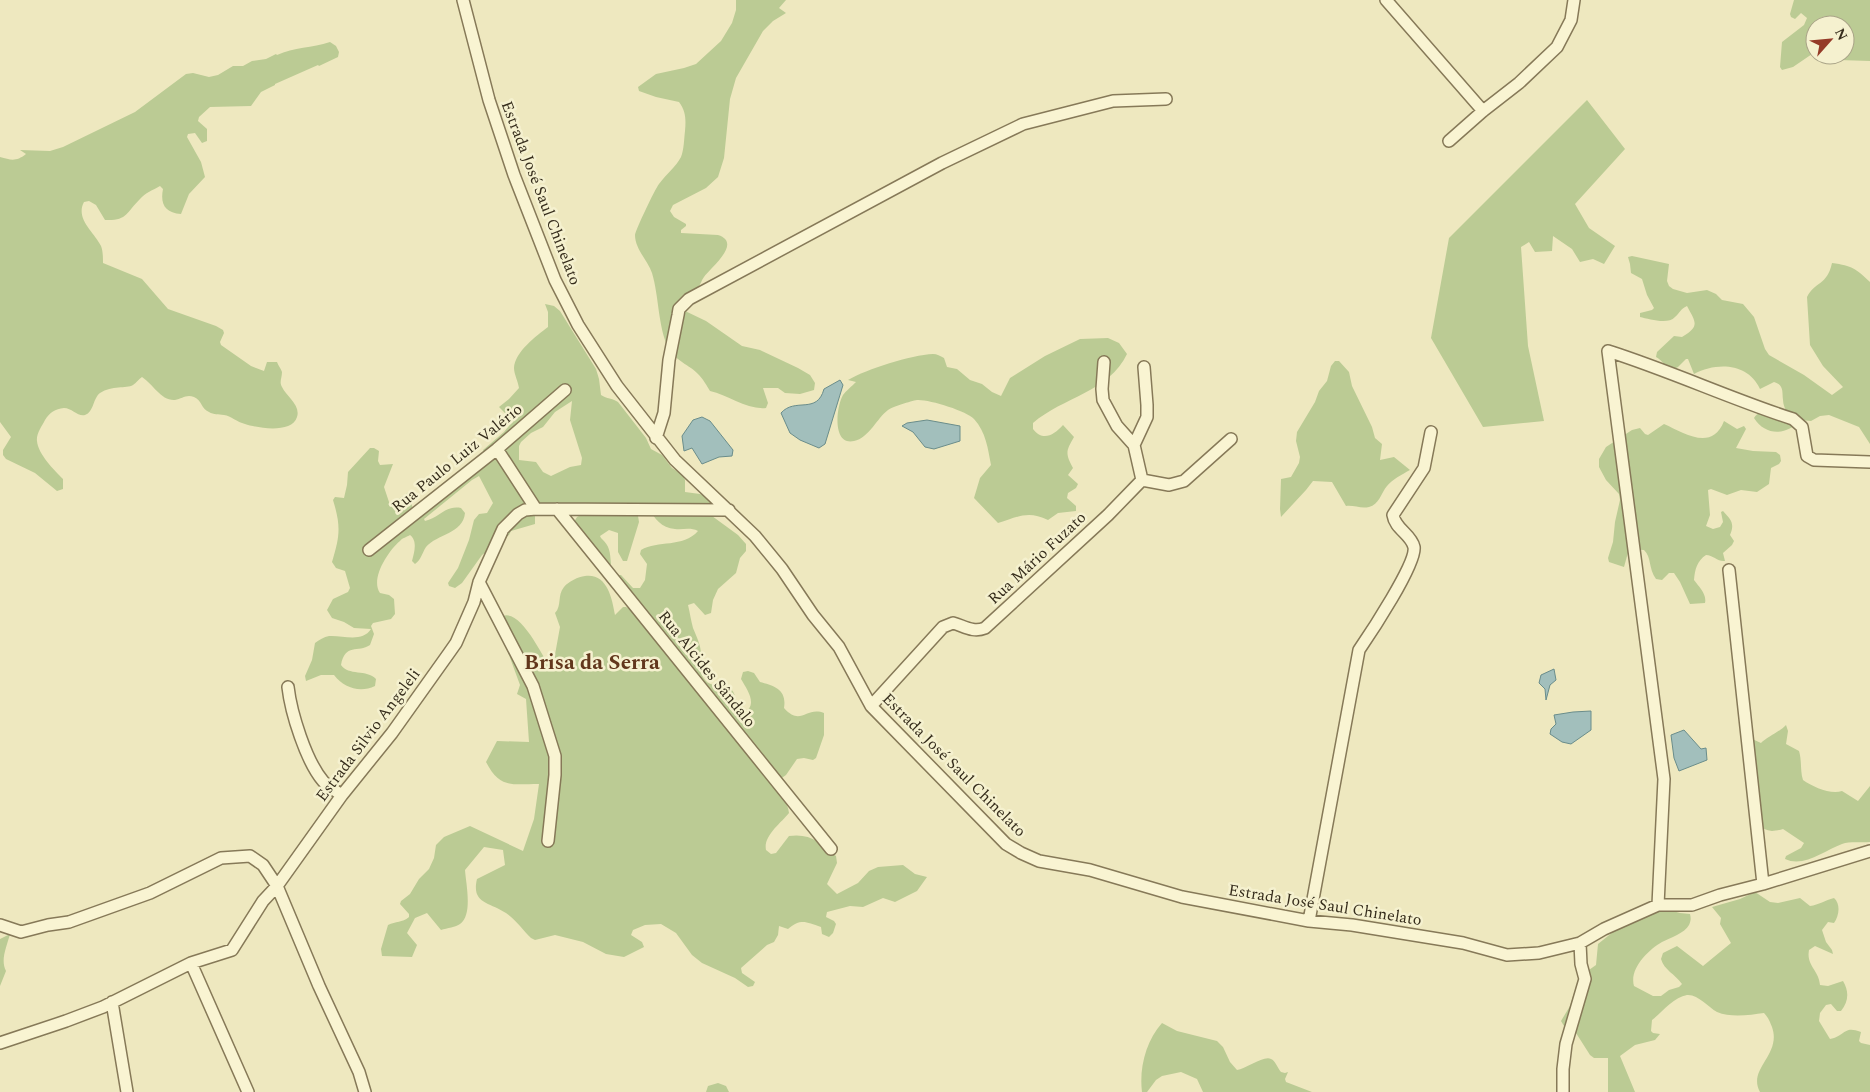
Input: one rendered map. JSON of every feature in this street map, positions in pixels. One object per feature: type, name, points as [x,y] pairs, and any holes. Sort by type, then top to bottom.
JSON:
[{"type":"street","name":"Estrada José Saul Chinelato","points":[[462,0],[489,100],[514,175],[555,280],[588,340],[617,386],[675,460],[755,536],[782,569],[813,615],[839,647],[871,706],[1006,844],[1020,854],[1039,861],[1090,870],[1182,897],[1309,921],[1352,925],[1463,943],[1507,955],[1539,953],[1580,944],[1604,929],[1658,905],[1692,905],[1870,851]]},
{"type":"street","points":[[1386,0],[1483,111]]},
{"type":"street","points":[[1449,142],[1483,111],[1519,83],[1557,47],[1571,20],[1574,0]]},
{"type":"street","points":[[656,438],[664,413],[669,360],[679,309],[689,299],[942,163],[1023,124],[1112,101],[1166,99]]},
{"type":"street","points":[[1658,905],[1664,779],[1608,351],[1641,361],[1793,420],[1802,427],[1807,456],[1814,460],[1870,462]]},
{"type":"street","points":[[1104,362],[1103,400],[1117,426],[1134,445],[1142,480],[1169,485],[1184,481],[1232,439]]},
{"type":"street","points":[[1134,445],[1147,417],[1144,367]]},
{"type":"street","name":"Rua Paulo Luiz Valério","points":[[369,550],[497,449],[565,390]]},
{"type":"street","points":[[1309,921],[1360,650],[1382,616],[1414,552],[1412,544],[1396,524],[1393,515],[1424,468],[1431,432]]},
{"type":"street","points":[[497,449],[536,509]]},
{"type":"street","name":"Rua Mário Fuzato","points":[[871,706],[944,627],[953,623],[971,630],[985,628],[1108,515],[1142,480]]},
{"type":"street","name":"Estrada Silvio Angeleli","points":[[0,1043],[66,1021],[112,1002],[191,963],[232,950],[263,901],[342,795],[392,733],[456,643],[502,529],[518,514],[525,510],[536,509],[729,510]]},
{"type":"street","name":"Rua Alcides Sândalo","points":[[557,509],[831,849]]},
{"type":"street","points":[[1729,570],[1763,884]]},
{"type":"street","points":[[479,582],[533,686],[555,756],[555,775],[548,842]]},
{"type":"street","points":[[288,687],[294,718],[312,763],[324,782],[342,795]]},
{"type":"street","points":[[0,925],[21,932],[69,922],[150,893],[221,858],[250,856],[263,865],[276,886],[359,1072],[365,1092]]},
{"type":"street","points":[[1563,1092],[1566,1044],[1585,979],[1581,964],[1580,944]]},
{"type":"street","points":[[191,963],[248,1092]]},
{"type":"street","points":[[112,1002],[127,1092]]},
{"type":"green space","points":[[736,0],[786,0],[779,8],[786,13],[773,21],[763,31],[736,78],[730,99],[724,158],[718,177],[706,188],[673,205],[670,211],[674,217],[686,224],[681,233],[718,235],[725,239],[727,244],[723,256],[704,277],[699,286],[682,299],[683,310],[706,321],[742,346],[760,350],[798,368],[810,375],[815,383],[814,390],[800,394],[785,393],[778,388],[763,388],[768,403],[766,408],[745,405],[710,391],[699,375],[671,352],[662,330],[652,273],[639,250],[635,235],[657,187],[681,157],[685,123],[684,112],[679,102],[639,91],[638,87],[656,74],[696,64],[721,41],[732,23],[736,10]]},
{"type":"green space","points":[[1794,0],[1870,0],[1870,61],[1855,61],[1855,15],[1805,16],[1801,13],[1795,19],[1790,14]]},
{"type":"green space","points":[[1805,23],[1805,59],[1793,67],[1782,70],[1780,67],[1782,42]]},
{"type":"green space","points":[[330,42],[336,46],[339,52],[338,57],[275,84],[261,92],[251,106],[210,107],[199,117],[198,121],[207,129],[207,141],[202,143],[195,133],[188,134],[187,137],[201,162],[205,177],[189,194],[181,214],[167,210],[162,199],[163,189],[160,186],[144,195],[125,215],[118,219],[105,220],[96,205],[89,201],[84,202],[82,208],[86,225],[101,246],[103,263],[142,279],[168,309],[223,330],[221,345],[251,366],[264,371],[267,362],[277,362],[282,372],[281,385],[297,409],[298,413],[294,422],[282,428],[257,427],[245,424],[227,416],[206,411],[199,400],[191,396],[175,400],[165,398],[142,377],[130,386],[109,389],[100,393],[90,411],[85,415],[80,415],[64,408],[53,411],[47,417],[37,436],[38,446],[47,461],[63,479],[63,489],[57,491],[35,473],[6,459],[3,455],[3,450],[11,437],[0,422],[0,157],[16,159],[26,154],[20,150],[50,151],[63,147],[135,112],[186,74],[193,73],[209,77],[218,75],[233,66],[243,66],[252,61],[266,59],[290,50]]},
{"type":"green space","points":[[1587,100],[1625,149],[1575,204],[1589,228],[1615,246],[1604,264],[1593,259],[1580,262],[1572,249],[1553,236],[1552,251],[1535,252],[1529,242],[1521,247],[1528,346],[1544,421],[1483,427],[1431,338],[1449,238]]},
{"type":"green space","points":[[1632,256],[1669,264],[1667,281],[1673,289],[1687,293],[1707,290],[1716,294],[1722,300],[1743,304],[1754,317],[1765,349],[1769,355],[1804,375],[1832,395],[1843,387],[1823,366],[1810,345],[1807,297],[1827,276],[1832,263],[1853,268],[1861,274],[1870,282],[1870,444],[1859,427],[1829,415],[1820,416],[1811,421],[1800,420],[1789,429],[1783,431],[1776,432],[1764,428],[1754,418],[1760,412],[1787,413],[1783,403],[1782,389],[1774,382],[1760,389],[1755,380],[1748,374],[1731,367],[1712,368],[1694,374],[1688,359],[1672,370],[1668,367],[1656,357],[1657,352],[1674,336],[1682,337],[1692,330],[1695,324],[1694,320],[1687,306],[1668,321],[1640,317],[1640,313],[1654,308],[1642,279],[1631,273],[1628,257]]},
{"type":"green space","points":[[545,304],[554,306],[560,311],[596,369],[601,395],[618,402],[646,438],[651,449],[662,455],[672,468],[683,475],[685,492],[700,494],[724,503],[711,513],[712,516],[738,535],[746,544],[746,551],[740,558],[736,573],[718,589],[713,600],[711,613],[705,615],[694,603],[688,605],[693,628],[699,642],[701,672],[704,678],[709,683],[731,689],[742,714],[747,711],[751,703],[749,693],[741,679],[743,672],[748,671],[754,673],[760,682],[779,690],[784,697],[784,708],[795,716],[813,712],[824,713],[824,735],[816,758],[813,760],[797,759],[786,775],[776,782],[789,813],[773,830],[767,840],[766,850],[771,854],[776,853],[789,836],[803,836],[820,843],[836,856],[837,863],[827,884],[837,894],[858,883],[869,871],[878,867],[903,865],[915,874],[927,877],[917,891],[895,902],[883,898],[863,907],[850,906],[827,912],[826,917],[836,924],[833,933],[829,937],[822,934],[821,927],[807,923],[800,922],[788,929],[779,926],[778,935],[774,942],[767,945],[741,968],[742,973],[755,982],[753,986],[748,987],[735,978],[702,963],[692,955],[676,933],[661,924],[645,925],[633,930],[631,935],[642,942],[644,947],[624,957],[606,954],[583,942],[555,935],[535,940],[531,938],[509,915],[479,898],[476,887],[477,879],[505,865],[503,850],[484,847],[465,870],[468,907],[464,920],[454,927],[441,930],[427,913],[415,918],[407,933],[417,945],[412,957],[382,956],[381,949],[388,925],[409,917],[409,914],[400,904],[401,901],[410,894],[419,879],[429,869],[434,858],[436,845],[444,837],[470,826],[523,851],[534,819],[539,784],[514,784],[502,781],[496,777],[486,762],[497,741],[529,742],[526,699],[517,694],[520,685],[505,644],[503,616],[510,616],[524,627],[552,671],[560,627],[555,613],[562,590],[566,585],[585,576],[599,578],[610,594],[615,615],[623,607],[626,607],[646,620],[622,584],[619,575],[633,588],[640,588],[645,580],[647,564],[640,554],[641,550],[655,545],[685,540],[698,531],[666,527],[655,519],[648,507],[631,508],[638,516],[639,522],[627,561],[623,561],[618,552],[618,533],[609,530],[600,536],[610,553],[611,564],[607,566],[574,522],[577,517],[592,509],[525,508],[535,516],[535,524],[511,531],[509,535],[482,555],[462,583],[455,588],[449,586],[448,583],[458,568],[469,540],[474,520],[479,514],[487,513],[493,503],[479,476],[424,519],[425,521],[430,519],[451,508],[461,508],[465,513],[463,520],[455,530],[426,547],[415,564],[412,561],[415,547],[414,540],[410,535],[403,538],[390,551],[382,566],[377,580],[377,587],[380,593],[389,595],[394,599],[395,614],[391,619],[373,623],[371,626],[374,634],[370,645],[349,651],[343,658],[341,665],[348,670],[372,676],[376,679],[375,686],[364,689],[353,688],[347,686],[334,675],[321,675],[306,681],[305,676],[312,660],[315,643],[329,636],[363,636],[371,629],[354,628],[332,618],[327,610],[333,599],[348,592],[350,588],[345,571],[336,568],[332,562],[337,545],[338,531],[333,500],[335,497],[344,498],[348,472],[370,448],[379,451],[378,461],[380,465],[393,464],[384,487],[390,505],[410,491],[410,500],[417,520],[462,480],[486,455],[483,450],[504,432],[513,421],[499,407],[519,388],[514,370],[515,362],[522,350],[548,327],[548,312]],"holes":[[[572,401],[570,420],[582,458],[581,465],[570,467],[551,476],[543,472],[536,462],[519,460],[519,446],[521,442],[531,433],[543,427],[555,412]]]},
{"type":"green space","points":[[1108,338],[1119,343],[1127,354],[1119,367],[1097,386],[1045,414],[1033,423],[1033,429],[1041,435],[1048,436],[1056,432],[1063,425],[1074,437],[1067,452],[1073,468],[1068,475],[1078,484],[1076,488],[1068,493],[1067,498],[1076,506],[1076,511],[1058,513],[1048,520],[1035,515],[1029,515],[998,523],[974,498],[980,478],[991,465],[984,435],[974,419],[947,406],[930,401],[917,400],[888,410],[859,439],[847,441],[842,438],[839,432],[838,416],[843,395],[856,382],[848,380],[877,367],[913,357],[936,354],[944,358],[947,367],[957,369],[970,380],[982,384],[1001,396],[1010,378],[1045,356],[1080,339]]},
{"type":"green space","points":[[1335,361],[1339,361],[1349,372],[1352,386],[1372,427],[1375,438],[1382,444],[1380,460],[1394,457],[1410,470],[1392,481],[1375,504],[1366,507],[1346,506],[1332,482],[1313,481],[1281,517],[1281,479],[1291,477],[1299,463],[1300,457],[1296,441],[1297,432],[1315,402],[1319,391],[1327,381],[1331,366]]},
{"type":"green space","points":[[1724,421],[1737,429],[1744,426],[1746,429],[1736,448],[1776,452],[1780,455],[1781,461],[1771,468],[1769,484],[1757,492],[1741,490],[1727,495],[1711,489],[1708,490],[1710,515],[1706,526],[1713,529],[1720,527],[1723,522],[1721,512],[1723,511],[1731,522],[1730,535],[1734,541],[1723,553],[1725,561],[1706,555],[1703,557],[1696,569],[1694,580],[1704,594],[1705,603],[1690,604],[1674,573],[1669,573],[1662,580],[1656,579],[1644,550],[1629,549],[1624,567],[1609,562],[1608,558],[1613,542],[1620,500],[1619,494],[1606,480],[1599,467],[1599,459],[1606,447],[1632,430],[1640,428],[1648,435],[1664,424],[1697,438],[1705,438],[1712,436],[1719,430]]},
{"type":"green space","points":[[1786,725],[1788,731],[1786,744],[1799,751],[1803,780],[1822,790],[1842,791],[1858,801],[1870,786],[1870,842],[1845,843],[1807,860],[1792,861],[1785,859],[1786,856],[1801,848],[1804,843],[1783,829],[1772,831],[1761,827],[1754,819],[1747,793],[1747,740],[1750,738],[1761,743]]},
{"type":"green space","points":[[1755,892],[1770,902],[1778,903],[1800,898],[1810,906],[1834,898],[1838,903],[1839,910],[1836,920],[1834,923],[1828,922],[1822,930],[1833,954],[1815,946],[1809,950],[1809,960],[1820,985],[1828,986],[1843,981],[1847,992],[1847,1000],[1841,1011],[1837,1011],[1831,1004],[1826,1005],[1820,1013],[1819,1021],[1830,1039],[1848,1030],[1861,1032],[1859,1041],[1870,1045],[1870,1092],[1760,1092],[1757,1084],[1758,1076],[1773,1046],[1774,1037],[1767,1016],[1764,1013],[1740,1016],[1722,1014],[1703,1001],[1687,995],[1673,1002],[1652,1020],[1651,1031],[1660,1034],[1655,1040],[1635,1045],[1620,1056],[1635,1092],[1608,1092],[1608,1058],[1594,1058],[1590,1055],[1576,1033],[1564,1026],[1561,1021],[1570,1006],[1579,977],[1596,965],[1598,944],[1623,924],[1662,908],[1690,914],[1687,928],[1651,950],[1641,961],[1634,973],[1634,986],[1653,996],[1661,996],[1682,984],[1662,963],[1663,953],[1677,946],[1703,966],[1731,943],[1720,924],[1721,918],[1712,907],[1740,899]]},
{"type":"green space","points":[[10,934],[4,958],[6,971],[0,986],[0,939]]},
{"type":"green space","points":[[1162,1023],[1177,1031],[1217,1041],[1223,1047],[1230,1062],[1237,1070],[1260,1060],[1271,1059],[1281,1072],[1288,1072],[1285,1079],[1286,1082],[1312,1092],[1203,1092],[1197,1079],[1181,1072],[1162,1076],[1156,1080],[1147,1092],[1142,1092],[1141,1083],[1145,1055],[1156,1030]]},
{"type":"green space","points":[[718,1083],[726,1086],[729,1092],[706,1092],[708,1086]]},
{"type":"water","points":[[840,380],[843,385],[825,444],[819,448],[800,440],[790,433],[781,413],[793,406],[811,404],[821,397],[824,389]]},
{"type":"water","points":[[702,417],[710,421],[733,450],[732,456],[719,457],[702,464],[692,448],[684,451],[682,436],[693,420]]},
{"type":"water","points":[[927,420],[960,426],[960,441],[934,449],[925,447],[913,432],[902,426],[907,423]]},
{"type":"water","points":[[1554,669],[1556,680],[1550,685],[1546,700],[1545,689],[1539,683],[1541,675]]},
{"type":"water","points":[[1591,711],[1591,730],[1571,744],[1562,742],[1550,734],[1551,729],[1556,724],[1554,715]]},
{"type":"water","points":[[1684,730],[1701,749],[1706,748],[1707,760],[1679,771],[1674,758],[1671,735]]},
{"type":"district","name":"Brisa da Serra","points":[[592,663]]}]
